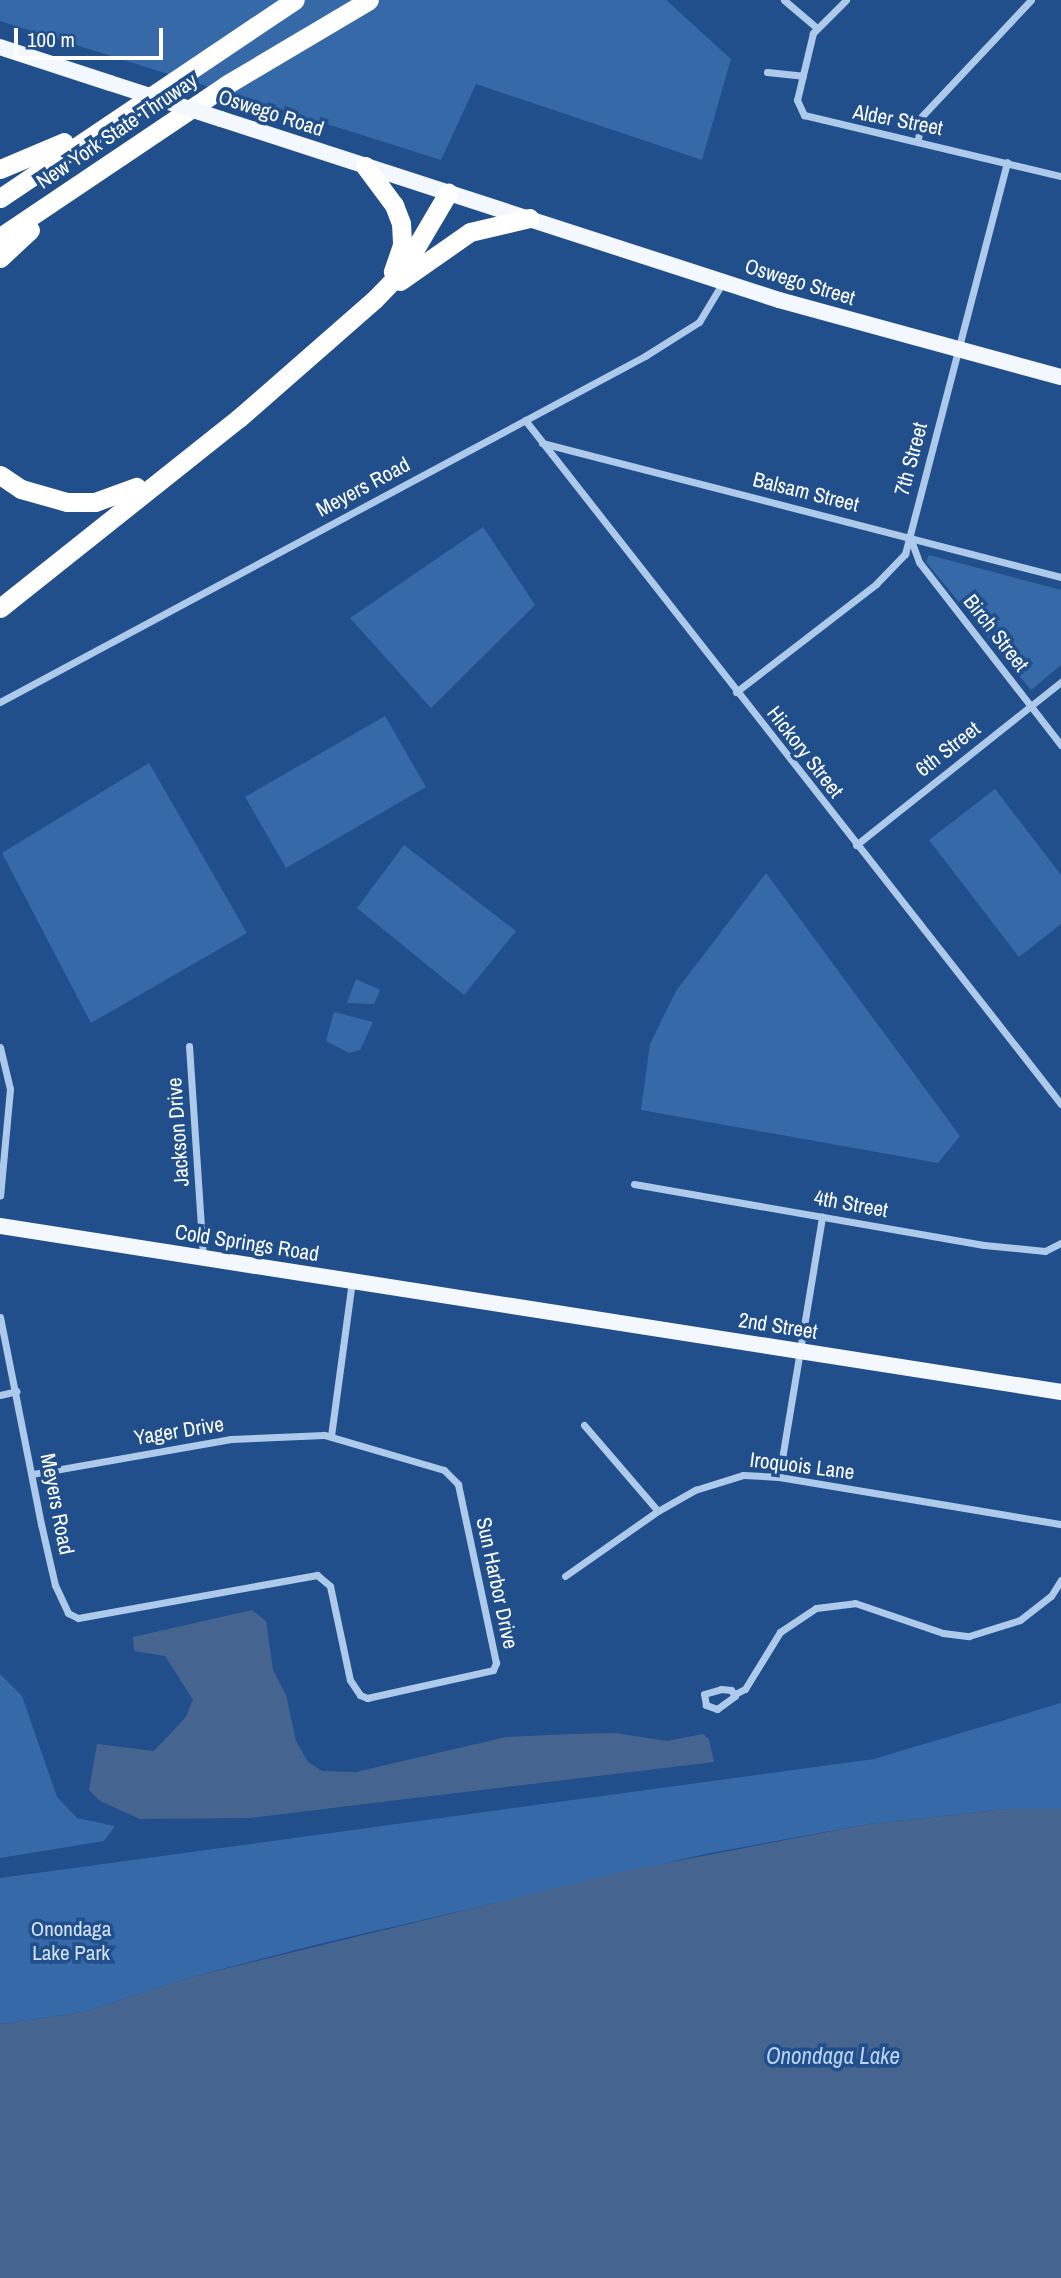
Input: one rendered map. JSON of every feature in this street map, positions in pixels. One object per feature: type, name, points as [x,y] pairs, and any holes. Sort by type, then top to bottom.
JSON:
[{"type":"highway","name":"New York State Thruway","points":[[0,198],[121,113],[295,0]]},
{"type":"highway","name":"New York State Thruway","points":[[0,237],[226,85],[369,0]]},
{"type":"highway","points":[[0,169],[121,113]]},
{"type":"highway","points":[[0,258],[107,164]]},
{"type":"highway","points":[[365,166],[394,205],[401,223],[396,266],[374,300]]},
{"type":"highway","points":[[0,608],[288,376],[374,300],[402,271],[448,193]]},
{"type":"highway","points":[[374,300],[470,232],[529,218]]},
{"type":"highway","points":[[0,598],[239,406],[288,376]]},
{"type":"highway","points":[[0,475],[22,489],[67,502],[94,502],[136,487]]},
{"type":"main road","name":"Oswego Road","points":[[0,47],[529,218]]},
{"type":"main road","name":"Oswego Street","points":[[529,218],[724,282],[1061,377]]},
{"type":"main road","name":"Cold Springs Road","points":[[0,1226],[488,1300]]},
{"type":"main road","name":"2nd Street","points":[[488,1300],[1061,1392]]},
{"type":"street","points":[[784,0],[817,28],[846,0]]},
{"type":"street","points":[[918,139],[922,116],[1031,0]]},
{"type":"street","name":"Alder Street","points":[[817,28],[797,100],[804,115],[889,139],[918,139],[1061,177]]},
{"type":"street","points":[[767,72],[803,76]]},
{"type":"street","name":"7th Street","points":[[736,692],[895,568],[910,538],[1007,162]]},
{"type":"street","name":"Meyers Road","points":[[0,702],[688,331],[711,307],[724,282]]},
{"type":"street","name":"Hickory Street","points":[[525,420],[1061,1104]]},
{"type":"street","name":"Balsam Street","points":[[542,443],[1061,578]]},
{"type":"street","name":"Birch Street","points":[[910,538],[919,562],[1061,745]]},
{"type":"street","name":"6th Street","points":[[856,845],[1061,682]]},
{"type":"street","name":"Jackson Drive","points":[[189,1045],[203,1258]]},
{"type":"street","points":[[0,1047],[10,1088],[0,1196]]},
{"type":"street","name":"4th Street","points":[[634,1184],[1028,1251],[1045,1251],[1061,1243]]},
{"type":"street","points":[[779,1477],[822,1217]]},
{"type":"street","points":[[331,1436],[352,1280]]},
{"type":"street","name":"Meyers Road","points":[[0,1317],[55,1585],[68,1613],[78,1618],[150,1606]]},
{"type":"street","points":[[0,1395],[17,1391]]},
{"type":"street","points":[[584,1425],[658,1511]]},
{"type":"street","name":"Yager Drive","points":[[33,1474],[231,1439],[331,1436]]},
{"type":"street","name":"Sun Harbor Drive","points":[[150,1606],[317,1575],[330,1586],[350,1680],[359,1695],[380,1695],[493,1670],[496,1662],[452,1475],[331,1436]]},
{"type":"street","name":"Iroquois Lane","points":[[565,1576],[658,1511],[729,1478],[779,1477],[1061,1524]]},
{"type":"street","points":[[735,1694],[745,1689],[780,1632],[816,1608],[855,1603],[943,1633],[970,1636],[1020,1620],[1051,1596],[1061,1580]]},
{"type":"green space","points":[[0,0],[666,0],[731,59],[702,160],[476,84],[441,160],[0,21]]},
{"type":"green space","points":[[483,527],[535,605],[431,708],[350,618]]},
{"type":"green space","points":[[929,555],[1061,590],[1061,665],[1031,690],[926,562]]},
{"type":"green space","points":[[385,716],[426,787],[286,868],[245,797]]},
{"type":"green space","points":[[149,763],[247,933],[91,1023],[2,853]]},
{"type":"green space","points":[[995,789],[1061,875],[1061,924],[1019,957],[929,840]]},
{"type":"green space","points":[[404,845],[516,931],[464,995],[357,908]]},
{"type":"green space","points":[[766,873],[960,1136],[938,1163],[641,1110],[650,1044],[676,991]]},
{"type":"green space","points":[[356,979],[380,990],[374,1004],[347,1003]]},
{"type":"green space","points":[[334,1012],[373,1022],[360,1050],[349,1053],[326,1041]]},
{"type":"green space","points":[[0,1674],[22,1696],[57,1797],[77,1818],[115,1826],[104,1841],[0,1858]]},
{"type":"green space","name":"Onondaga Lake Park","points":[[1061,1703],[1061,1809],[1006,1809],[869,1824],[705,1854],[319,1944],[191,1977],[84,2012],[0,2024],[0,1878],[874,1759]]},
{"type":"water","points":[[252,1610],[266,1621],[273,1670],[286,1695],[296,1741],[308,1762],[322,1771],[356,1772],[506,1737],[571,1734],[615,1733],[667,1741],[703,1734],[709,1739],[714,1762],[250,1818],[140,1819],[100,1801],[89,1790],[97,1744],[154,1751],[186,1717],[193,1700],[165,1656],[134,1651],[133,1637]]},
{"type":"water","name":"Onondaga Lake","points":[[1006,1809],[1061,1809],[1061,2278],[0,2278],[0,2024],[84,2012],[191,1977],[630,1870],[869,1824]]}]
